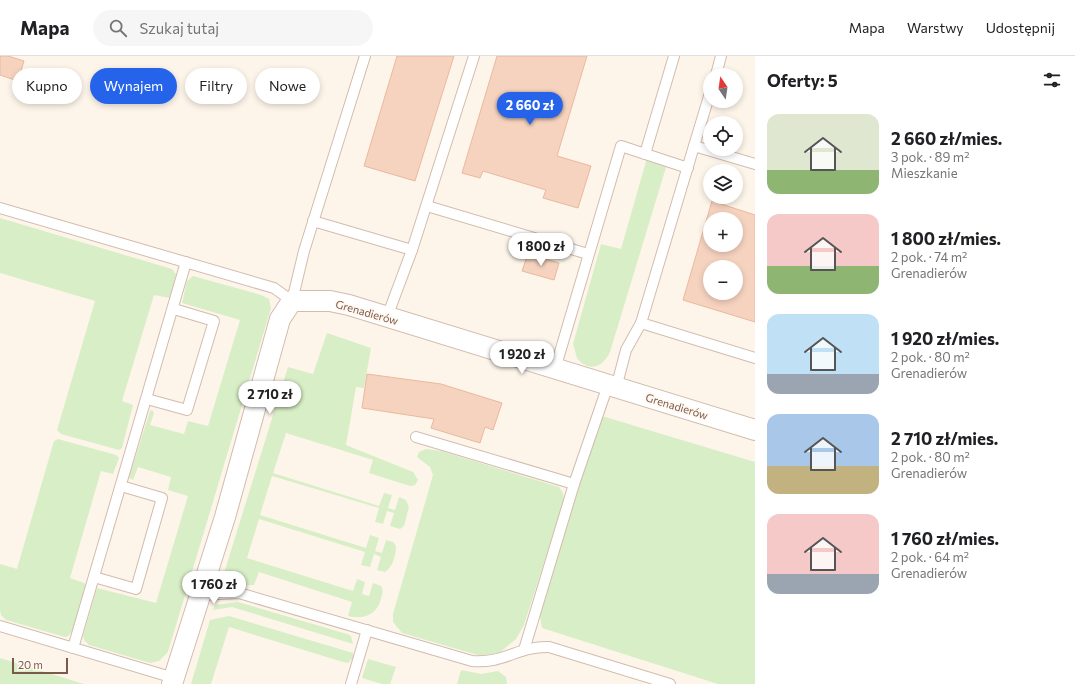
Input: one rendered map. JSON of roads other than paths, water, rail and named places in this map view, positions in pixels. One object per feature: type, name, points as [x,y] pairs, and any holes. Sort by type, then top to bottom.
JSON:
[{"type":"street","name":"Grenadierów","points":[[292,302],[330,301],[387,317],[755,430]]},
{"type":"street","points":[[173,681],[225,517],[280,319],[292,302]]},
{"type":"lane","points":[[0,208],[274,288],[292,302],[304,251],[365,56]]},
{"type":"lane","points":[[387,317],[427,206],[474,56]]},
{"type":"lane","points":[[645,154],[674,56]]},
{"type":"lane","points":[[718,68],[721,56]]},
{"type":"lane","points":[[524,650],[574,484],[626,350],[641,323],[705,108]]},
{"type":"lane","points":[[555,369],[621,146],[688,168]]},
{"type":"lane","points":[[694,146],[755,164]]},
{"type":"lane","points":[[427,206],[588,254]]},
{"type":"lane","points":[[314,221],[412,250]]},
{"type":"lane","points":[[73,648],[174,309],[186,262]]},
{"type":"lane","points":[[147,399],[187,410],[214,321],[174,309]]},
{"type":"lane","points":[[641,323],[755,358]]},
{"type":"lane","points":[[416,437],[574,484]]},
{"type":"lane","points":[[94,577],[136,590],[162,498],[121,486]]},
{"type":"lane","points":[[200,595],[239,594],[472,661],[486,662],[497,660],[535,646],[549,647],[670,684]]},
{"type":"lane","points":[[0,626],[173,681]]},
{"type":"lane","points":[[351,684],[367,630]]}]
